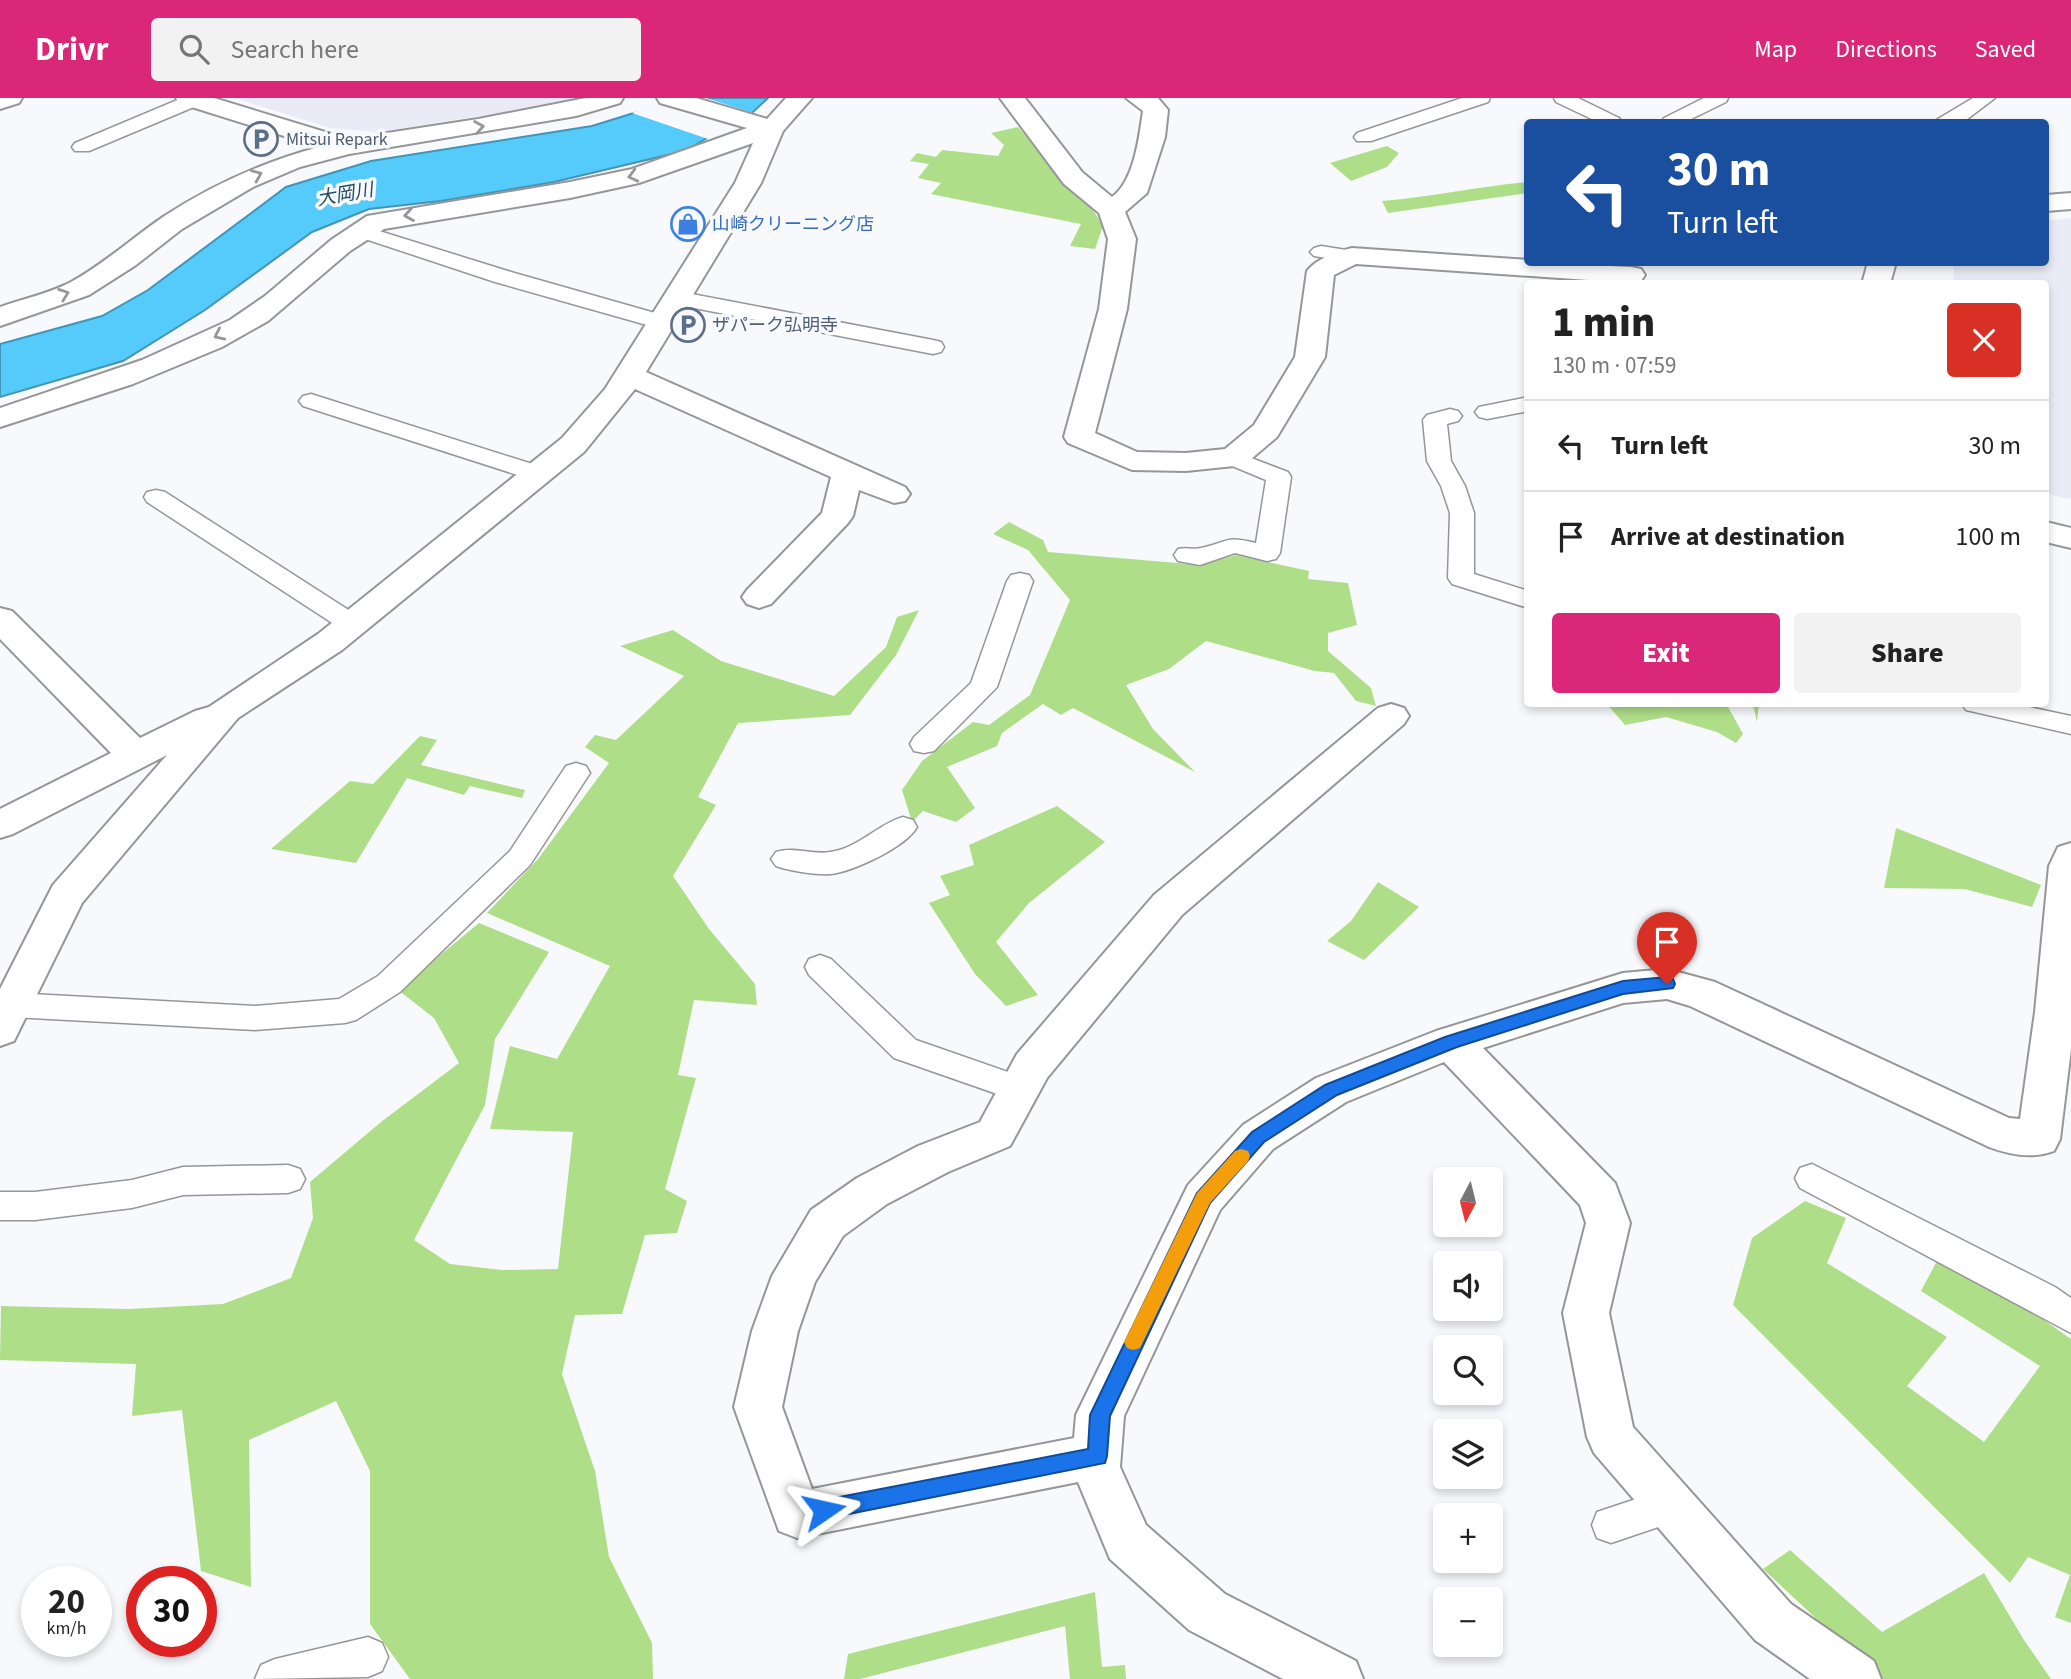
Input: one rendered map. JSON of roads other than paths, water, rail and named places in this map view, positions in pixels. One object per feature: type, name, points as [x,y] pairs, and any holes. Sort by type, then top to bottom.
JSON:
[{"type":"street","points":[[0,102],[10,98]]},
{"type":"street","points":[[0,317],[79,289],[173,223],[244,181],[291,162],[347,147],[576,109],[611,98]]},
{"type":"street","points":[[669,98],[772,128]]},
{"type":"street","points":[[0,825],[226,710],[330,642],[573,445],[617,394],[748,183],[772,128],[800,98]]},
{"type":"street","points":[[1012,98],[1073,178],[1111,210],[1131,244],[1079,437],[1132,461],[1186,462],[1233,458],[1266,432],[1310,357],[1321,271],[1352,256],[1629,274]]},
{"type":"street","points":[[1111,210],[1134,193],[1152,137],[1156,110],[1147,101],[1138,98]]},
{"type":"street","points":[[191,99],[347,147]]},
{"type":"street","points":[[0,418],[130,375],[241,325],[290,290],[360,231],[391,218],[616,180],[698,156],[772,128]]},
{"type":"street","points":[[2049,203],[2071,201]]},
{"type":"street","points":[[629,375],[894,494]]},
{"type":"street","points":[[759,597],[837,516],[848,473]]},
{"type":"street","points":[[2049,534],[2071,538]]},
{"type":"street","points":[[0,619],[136,756]]},
{"type":"street","points":[[6,1017],[67,895],[226,710]]},
{"type":"street","points":[[1097,1456],[797,1515],[758,1407],[775,1331],[795,1276],[827,1223],[872,1191],[933,1158],[995,1134],[1032,1066],[1168,905],[1391,716]]},
{"type":"street","points":[[1337,1679],[1207,1612],[1128,1542],[1096,1467],[1100,1415],[1204,1198],[1258,1137],[1331,1090],[1451,1042],[1623,988],[1667,984],[1701,992],[2004,1135],[2039,1139],[2056,1012],[2068,866],[2071,857]]},
{"type":"street","points":[[1451,1042],[1599,1196],[1608,1223],[1586,1313],[1611,1437],[1773,1622],[1855,1679]]},
{"type":"lane","points":[[1364,137],[1481,98]]},
{"type":"lane","points":[[1563,98],[1606,119]]},
{"type":"lane","points":[[1677,119],[1719,98]]},
{"type":"lane","points":[[1951,119],[1986,98]]},
{"type":"lane","points":[[82,147],[191,99]]},
{"type":"lane","points":[[360,231],[503,277],[669,310],[933,346]]},
{"type":"lane","points":[[1321,252],[1352,256]]},
{"type":"lane","points":[[311,401],[539,474]]},
{"type":"lane","points":[[1487,412],[1524,405]]},
{"type":"lane","points":[[1450,416],[1435,420],[1439,461],[1453,486],[1462,513],[1461,578],[1524,599]]},
{"type":"lane","points":[[1187,555],[1200,557],[1234,545],[1267,553],[1279,477],[1233,458]]},
{"type":"lane","points":[[156,497],[352,624]]},
{"type":"lane","points":[[924,744],[983,687],[1020,581]]},
{"type":"lane","points":[[1990,707],[2071,725]]},
{"type":"lane","points":[[6,1017],[255,1018],[345,1011],[389,984],[520,858],[576,773]]},
{"type":"lane","points":[[786,859],[831,863],[878,846],[902,827]]},
{"type":"lane","points":[[820,967],[905,1049],[1020,1088]]},
{"type":"lane","points":[[1812,1178],[2043,1298],[2071,1317]]},
{"type":"lane","points":[[0,1206],[35,1206],[118,1195],[183,1181],[288,1179]]},
{"type":"lane","points":[[1611,1525],[1672,1505]]},
{"type":"lane","points":[[275,1679],[368,1657]]},
{"type":"water","name":"大岡川","points":[[669,98],[768,98],[752,113],[684,151],[554,182],[441,201],[369,209],[312,232],[205,310],[123,361],[0,397],[0,344],[102,316],[148,290],[286,187],[371,161],[592,126],[653,107]]},
{"type":"place","name":"Mitsui Repark","points":[[261,139]]},
{"type":"place","name":"山崎クリーニング店","points":[[688,224]]},
{"type":"place","name":"ザパーク弘明寺","points":[[688,325]]}]
